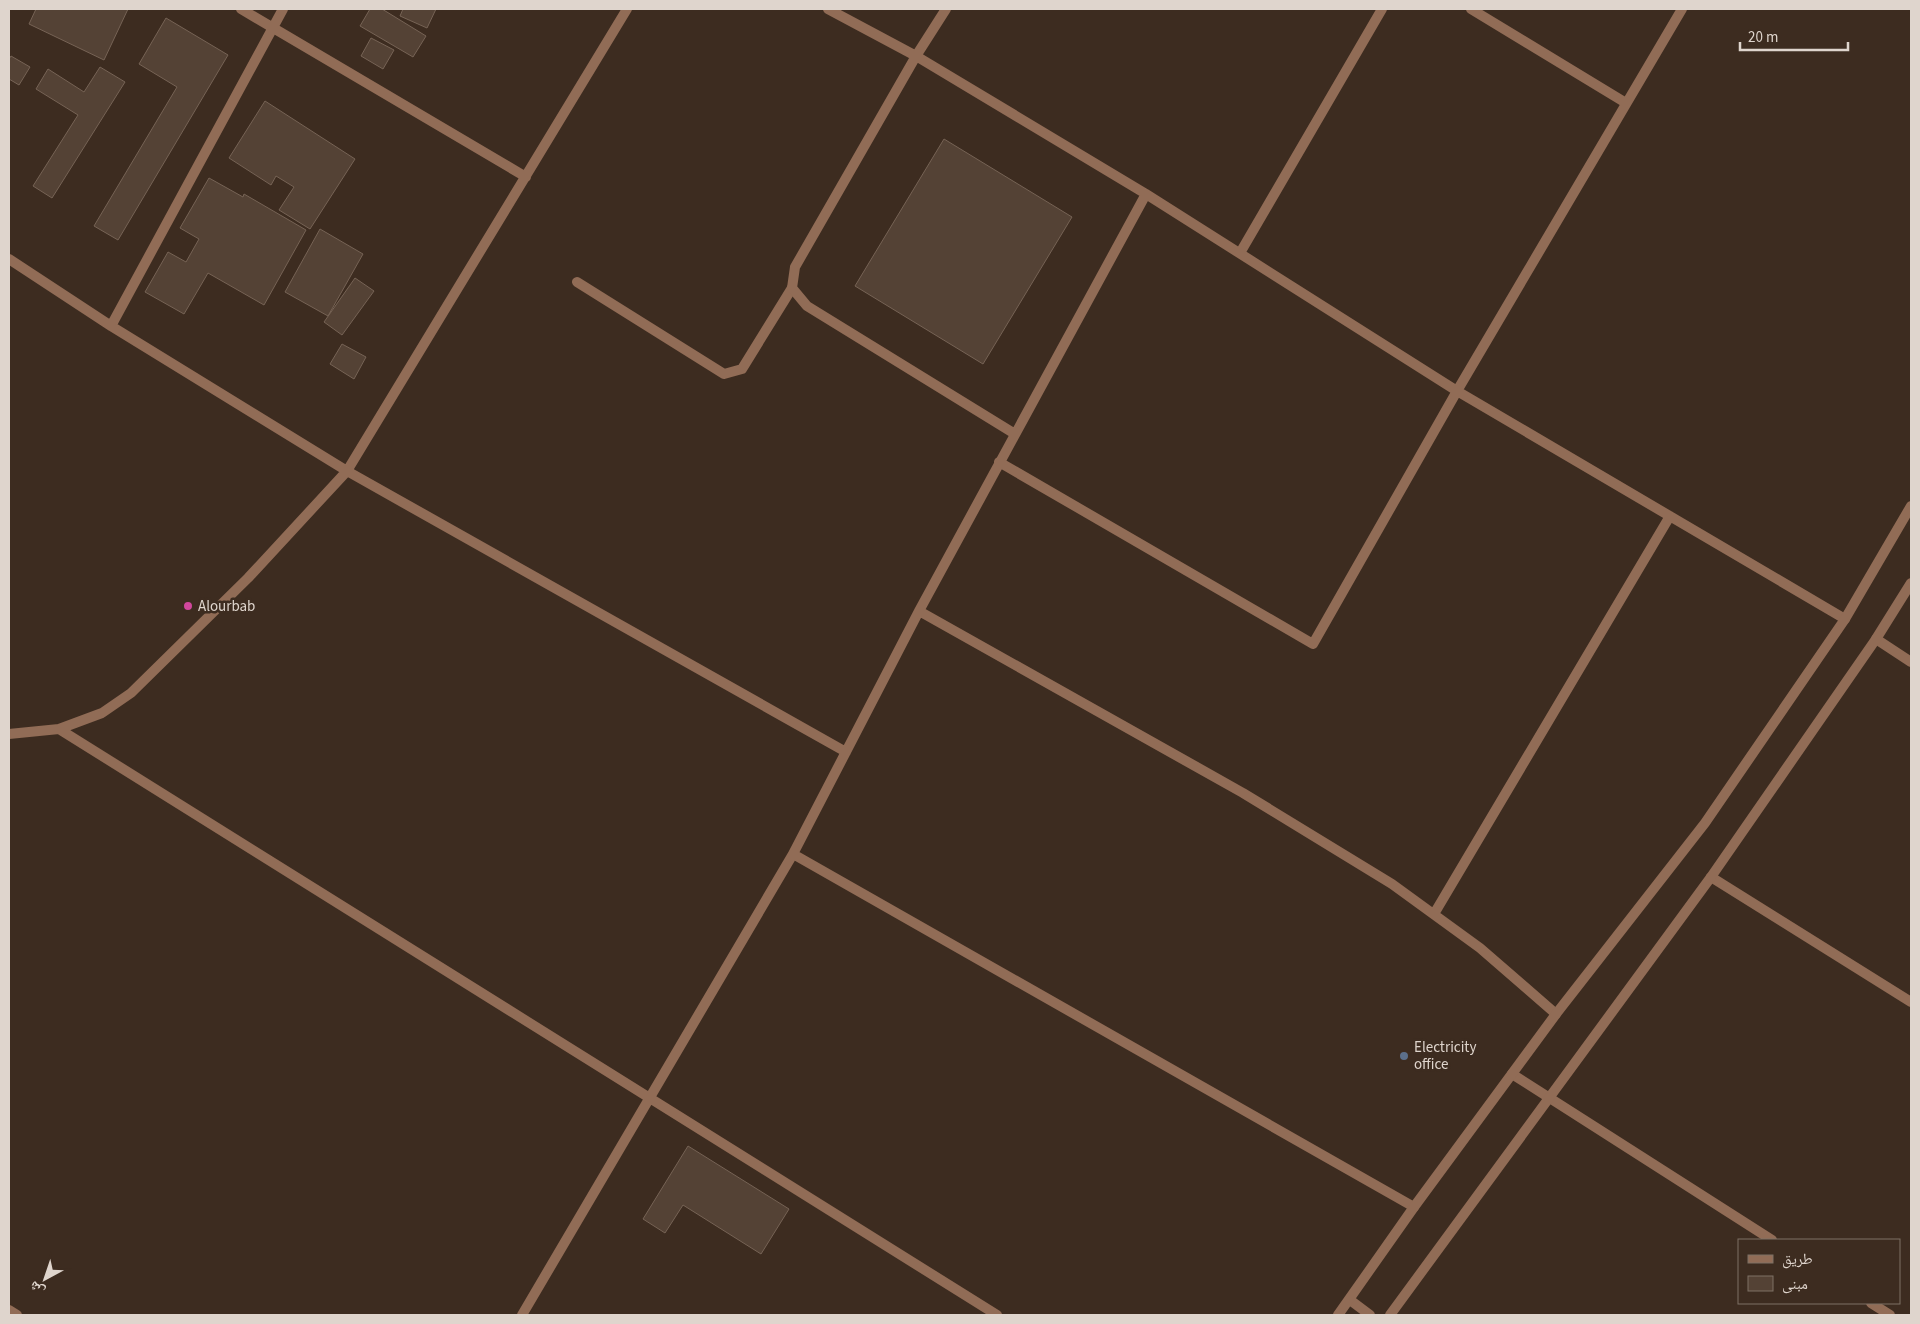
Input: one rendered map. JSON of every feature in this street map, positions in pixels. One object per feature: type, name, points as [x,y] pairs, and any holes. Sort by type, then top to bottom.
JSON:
[{"type":"street","points":[[241,9],[526,177]]},
{"type":"street","points":[[110,326],[272,26],[283,9]]},
{"type":"street","points":[[9,734],[60,729],[102,713],[131,693],[248,578],[346,471],[627,9]]},
{"type":"street","points":[[828,9],[916,56],[1146,194],[1457,391],[1845,619]]},
{"type":"street","points":[[577,282],[724,374],[742,369],[792,288],[795,267],[916,56],[946,9]]},
{"type":"street","points":[[1240,253],[1382,9]]},
{"type":"street","points":[[1471,9],[1626,103]]},
{"type":"street","points":[[999,462],[1314,644],[1457,391],[1682,9]]},
{"type":"street","points":[[522,1315],[793,854],[919,611],[1146,194]]},
{"type":"street","points":[[9,259],[110,326],[346,471],[846,752]]},
{"type":"street","points":[[792,288],[807,306],[1015,434]]},
{"type":"street","points":[[1338,1315],[1414,1207],[1556,1014],[1705,823],[1845,619],[1911,506]]},
{"type":"street","points":[[1434,914],[1670,516]]},
{"type":"street","points":[[1390,1315],[1710,877],[1876,639],[1911,583]]},
{"type":"street","points":[[919,611],[1243,793],[1392,884],[1480,948],[1556,1014]]},
{"type":"street","points":[[1876,639],[1911,662]]},
{"type":"street","points":[[60,729],[997,1315]]},
{"type":"street","points":[[793,854],[1414,1207]]},
{"type":"street","points":[[1710,877],[1911,1002]]},
{"type":"street","points":[[1512,1074],[1770,1239]]},
{"type":"street","points":[[1350,1300],[1370,1315]]},
{"type":"street","points":[[1872,1304],[1890,1315]]},
{"type":"street","points":[[9,1310],[17,1315]]},
{"type":"building","points":[[36,9],[128,9],[104,60],[29,24]]},
{"type":"building","points":[[370,9],[382,9],[426,36],[413,57],[360,26]]},
{"type":"building","points":[[403,9],[436,9],[427,28],[400,16]]},
{"type":"building","points":[[166,18],[228,55],[118,240],[94,226],[177,87],[139,64]]},
{"type":"building","points":[[371,38],[394,50],[383,69],[361,56]]},
{"type":"building","points":[[11,56],[30,67],[19,85],[9,79],[9,59]]},
{"type":"building","points":[[100,67],[125,82],[52,198],[33,186],[78,115],[36,89],[48,69],[84,92]]},
{"type":"building","points":[[265,101],[355,159],[310,229],[279,210],[294,187],[276,176],[271,185],[229,158]]},
{"type":"building","points":[[944,139],[1072,217],[983,364],[855,286]]},
{"type":"building","points":[[209,178],[243,197],[244,194],[306,230],[264,305],[208,273],[184,314],[145,292],[168,252],[186,262],[199,239],[180,228]]},
{"type":"building","points":[[320,229],[363,254],[328,316],[285,292]]},
{"type":"building","points":[[355,278],[374,291],[342,335],[324,322]]},
{"type":"building","points":[[342,344],[366,357],[354,379],[330,364]]},
{"type":"building","points":[[688,1146],[789,1209],[761,1254],[683,1205],[665,1233],[643,1219]]},
{"type":"place","name":"Alourbab","points":[[188,606]]},
{"type":"place","name":"Electricity office","points":[[1404,1056]]}]
